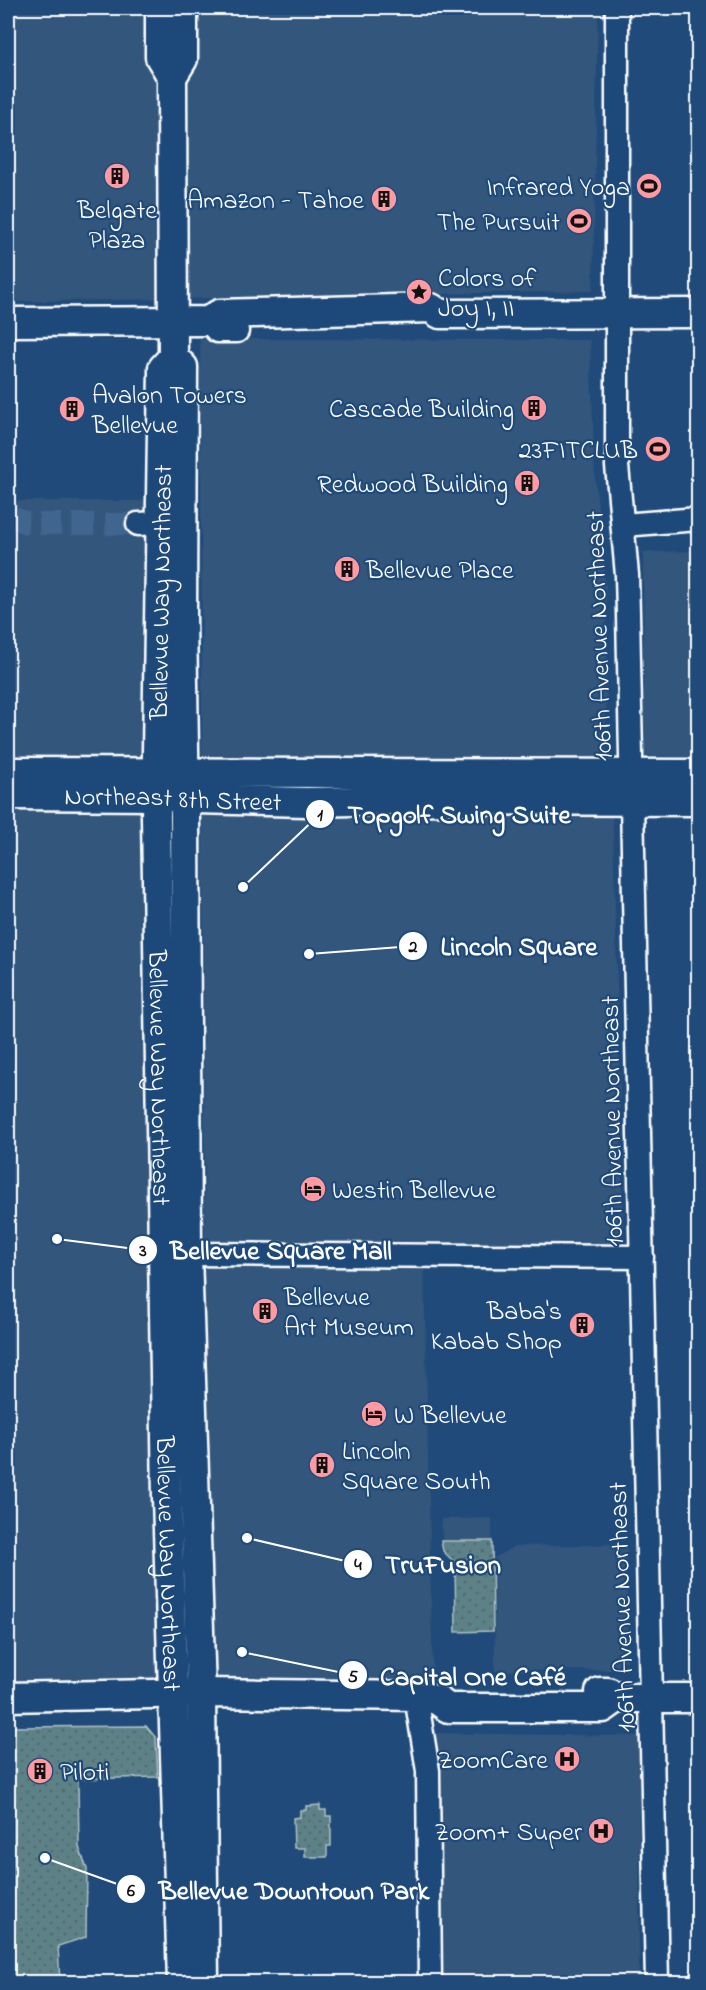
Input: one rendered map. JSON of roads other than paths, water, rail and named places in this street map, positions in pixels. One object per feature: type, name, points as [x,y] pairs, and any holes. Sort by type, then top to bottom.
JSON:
[{"type":"main road","name":"Bellevue Way Northeast","points":[[160,8],[160,57],[172,77],[173,357],[163,368],[149,524],[171,785],[186,1123],[187,1254],[201,1693],[204,1983]]},
{"type":"main road","name":"Bellevue Way Northeast","points":[[172,77],[183,59],[183,8]]},
{"type":"main road","points":[[8,322],[208,321],[219,314],[431,308],[440,314],[699,313]]},
{"type":"main road","points":[[237,331],[429,328],[440,314]]},
{"type":"main road","name":"Bellevue Way Northeast","points":[[173,357],[183,367],[181,572],[160,1043],[172,1694],[182,1983]]},
{"type":"main road","name":"Northeast 8th Street","points":[[8,772],[171,785],[196,799],[306,802],[401,800],[632,787],[699,774]]},
{"type":"main road","name":"Northeast 8th Street","points":[[8,795],[171,785]]},
{"type":"main road","name":"Northeast 8th Street","points":[[632,787],[699,801]]},
{"type":"main road","points":[[160,1043],[169,1063],[175,1119],[186,1123]]},
{"type":"main road","points":[[8,1697],[201,1693],[426,1698],[448,1708],[572,1709],[603,1708],[617,1698],[699,1698]]},
{"type":"street","name":"106th Avenue Northeast","points":[[617,8],[617,466],[627,575],[653,1698],[657,1983]]},
{"type":"street","points":[[208,321],[217,331],[237,331]]},
{"type":"street","points":[[623,525],[699,519]]},
{"type":"street","points":[[187,1254],[642,1257]]},
{"type":"street","points":[[426,1698],[430,1983]]},
{"type":"tunnel","points":[[8,515],[26,523],[36,524],[138,524]]},
{"type":"place","name":"Belgate Plaza","points":[[117,176]]},
{"type":"place","name":"Infrared Yoga","points":[[649,186]]},
{"type":"place","name":"Amazon - Tahoe","points":[[384,199]]},
{"type":"place","name":"The Pursuit","points":[[579,221]]},
{"type":"place","name":"Colors of Joy I, II","points":[[419,292]]},
{"type":"place","name":"Cascade Building","points":[[534,408]]},
{"type":"place","name":"Avalon Towers Bellevue","points":[[72,409]]},
{"type":"place","name":"23FITCLUB","points":[[658,449]]},
{"type":"place","name":"Redwood Building","points":[[527,483]]},
{"type":"place","name":"Bellevue Place","points":[[347,569]]},
{"type":"place","name":"Topgolf Swing Suite","points":[[243,887]]},
{"type":"place","name":"Lincoln Square","points":[[309,954]]},
{"type":"place","name":"Westin Bellevue","points":[[313,1189]]},
{"type":"place","name":"Bellevue Square Mall","points":[[57,1239]]},
{"type":"place","name":"Bellevue Art Museum","points":[[265,1311]]},
{"type":"place","name":"Baba's Kabab Shop","points":[[582,1325]]},
{"type":"place","name":"W Bellevue","points":[[374,1414]]},
{"type":"place","name":"Lincoln Square South","points":[[322,1465]]},
{"type":"place","name":"TruFusion","points":[[247,1538]]},
{"type":"place","name":"Capital One Café","points":[[242,1652]]},
{"type":"place","name":"ZoomCare","points":[[567,1759]]},
{"type":"place","name":"Piloti","points":[[40,1771]]},
{"type":"place","name":"Zoom+ Super","points":[[601,1831]]},
{"type":"place","name":"Bellevue Downtown Park","points":[[45,1858]]}]
